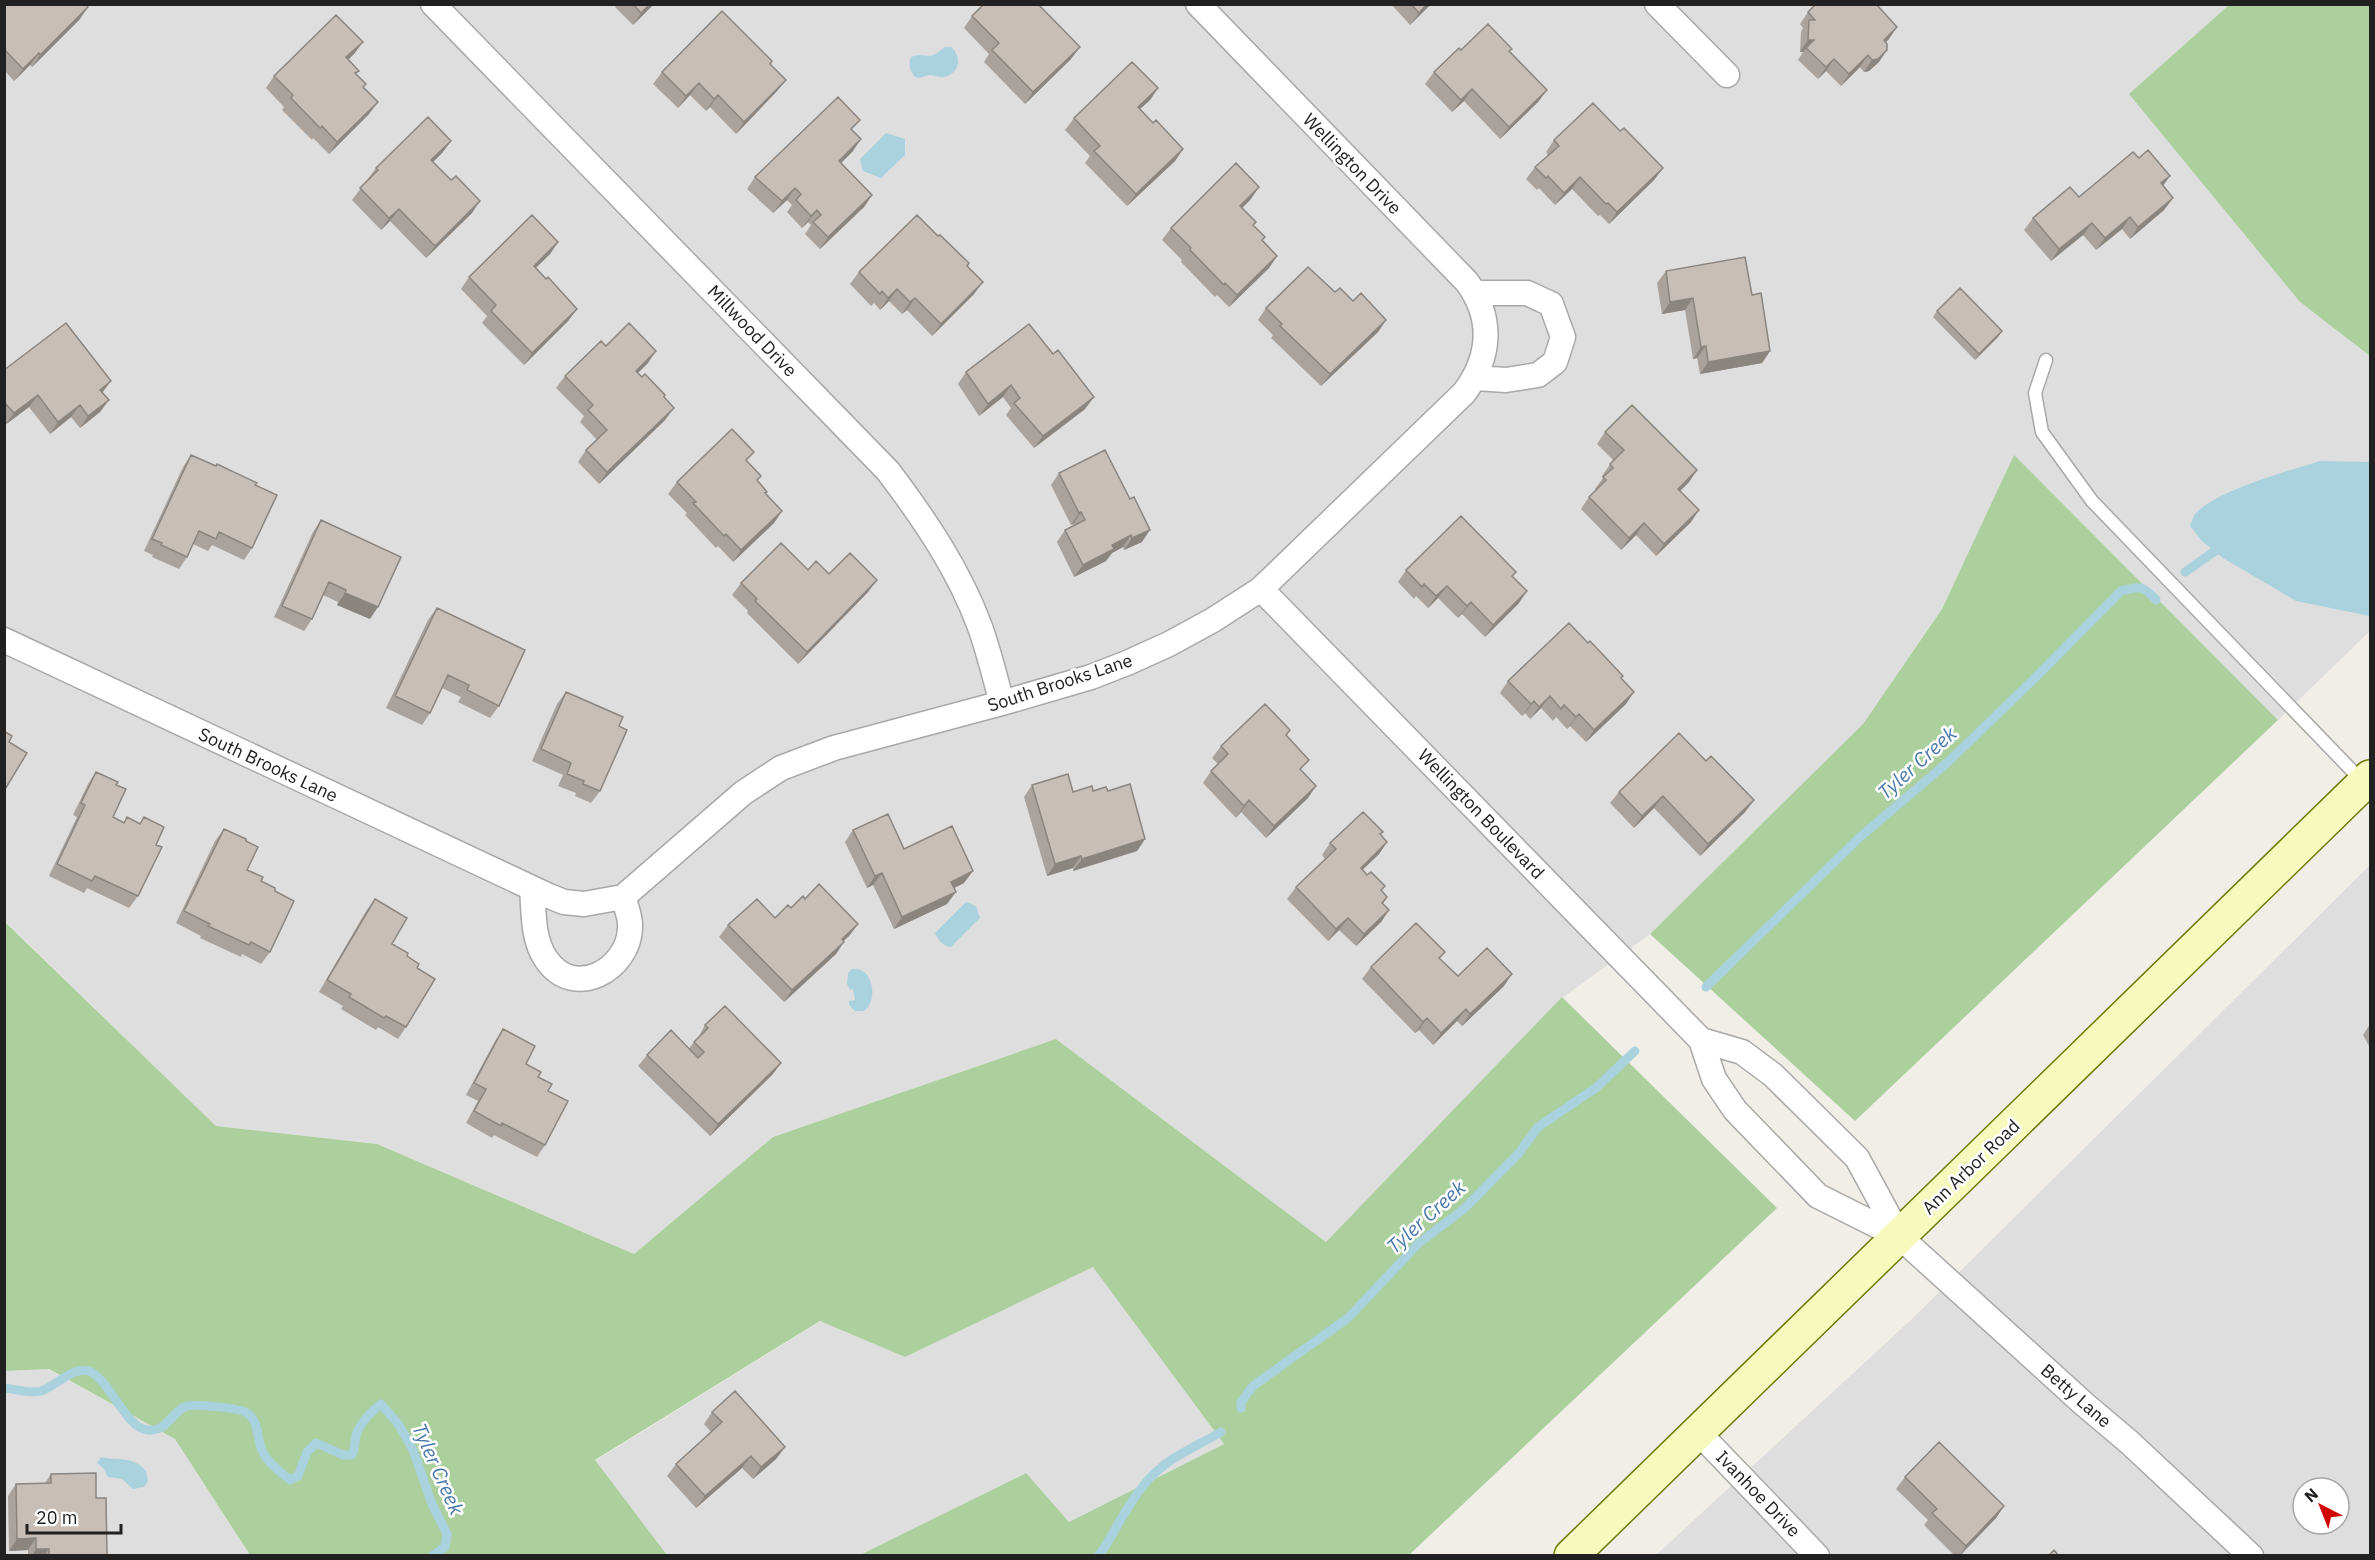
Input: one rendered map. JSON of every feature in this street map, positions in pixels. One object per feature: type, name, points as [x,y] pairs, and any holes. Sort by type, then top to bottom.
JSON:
[{"type":"main road","name":"Ann Arbor Road","points":[[1571,1556],[2367,780]]},
{"type":"street","name":"Millwood Drive","points":[[433,4],[888,471],[929,526],[962,585],[981,628],[1002,703]]},
{"type":"street","name":"Wellington Drive","points":[[1198,4],[1474,292],[1482,310],[1486,335]]},
{"type":"street","points":[[1656,4],[1727,75]]},
{"type":"street","points":[[1474,292],[1527,293],[1551,304],[1563,337],[1555,362],[1538,375],[1506,380],[1475,378]]},
{"type":"street","name":"South Brooks Lane","points":[[4,640],[564,902],[584,904],[623,897],[743,793],[781,768],[834,748],[1090,677],[1169,644],[1213,620],[1261,589],[1464,393],[1475,378],[1483,360],[1486,335]]},
{"type":"street","name":"Wellington Boulevard","points":[[1261,589],[1701,1040],[1714,1079],[1735,1110],[1818,1196],[1900,1237]]},
{"type":"street","points":[[532,888],[537,938],[546,960],[563,975],[573,979],[585,980],[600,975],[611,966],[627,941],[631,927],[623,897]]},
{"type":"street","name":"Wellington Boulevard","points":[[1701,1040],[1742,1052],[1773,1075],[1857,1158],[1900,1237]]},
{"type":"street","name":"Betty Lane","points":[[1900,1237],[2084,1404],[2130,1442],[2251,1556]]},
{"type":"street","name":"Ivanhoe Drive","points":[[1699,1433],[1817,1556]]},
{"type":"lane","points":[[2046,360],[2035,393],[2042,432],[2092,501],[2367,780]]},
{"type":"shaded area","points":[[4,5],[2229,5],[2130,94],[2300,302],[2370,356],[2370,631],[2278,720],[2014,456],[1942,609],[1863,724],[1650,934],[1562,998],[1326,1242],[1056,1039],[773,1137],[634,1254],[377,1144],[216,1126],[5,921]]},
{"type":"shaded area","points":[[2370,865],[2370,1555],[1655,1556],[1914,1317]]},
{"type":"shaded area","points":[[1093,1266],[1224,1444],[1069,1522],[1025,1473],[860,1556],[667,1555],[595,1461],[821,1321],[905,1357]]},
{"type":"shaded area","points":[[48,1369],[175,1439],[250,1555],[5,1555],[4,1371]]},
{"type":"green space","points":[[2229,5],[2370,5],[2370,356],[2300,302],[2129,94]]},
{"type":"green space","points":[[2014,455],[2278,720],[1855,1121],[1650,934],[1863,724],[1942,609]]},
{"type":"green space","points":[[4,921],[216,1126],[377,1144],[634,1254],[773,1137],[1056,1039],[1326,1242],[1562,997],[1777,1208],[1409,1555],[860,1555],[1026,1473],[1069,1522],[1224,1444],[1093,1267],[905,1357],[820,1321],[595,1460],[667,1555],[250,1555],[175,1439],[49,1369],[5,1371]]},
{"type":"water","points":[[944,47],[951,47],[955,51],[958,60],[956,69],[944,77],[929,75],[921,78],[915,77],[910,67],[911,57],[930,56]]},
{"type":"water","points":[[886,133],[905,139],[905,155],[881,178],[863,171],[860,159]]},
{"type":"water","points":[[2320,461],[2370,462],[2370,616],[2296,601],[2223,558],[2202,541],[2190,526],[2196,513],[2236,489]]},
{"type":"water","points":[[966,902],[976,906],[980,918],[951,947],[939,940],[935,933]]},
{"type":"water","points":[[852,969],[859,969],[865,973],[872,985],[869,1006],[864,1011],[855,1011],[849,1005],[849,1001],[855,1000],[853,989],[850,990],[847,984],[848,973]]},
{"type":"water","points":[[101,1457],[136,1463],[146,1471],[148,1481],[144,1487],[133,1489],[122,1479],[108,1477],[97,1463]]},
{"type":"building","points":[[6,4],[86,4],[88,7],[23,69],[4,49],[4,6]]},
{"type":"building","points":[[633,4],[650,4],[641,13]]},
{"type":"building","points":[[984,4],[1038,4],[1080,47],[1033,92],[992,50],[999,43],[972,16]]},
{"type":"building","points":[[1411,4],[1427,4],[1419,13]]},
{"type":"building","points":[[1816,4],[1876,4],[1897,27],[1884,40],[1887,50],[1878,59],[1872,60],[1868,55],[1849,74],[1834,59],[1826,67],[1806,48],[1814,40],[1808,40],[1809,20],[1815,20],[1808,12]]},
{"type":"building","points":[[722,11],[772,61],[770,64],[786,80],[744,122],[718,95],[714,99],[699,83],[686,96],[662,72]]},
{"type":"building","points":[[336,15],[363,42],[346,57],[359,71],[355,73],[366,84],[363,87],[378,102],[337,142],[291,98],[293,95],[274,76]]},
{"type":"building","points":[[1488,24],[1512,49],[1509,51],[1547,90],[1509,127],[1472,89],[1461,100],[1434,72]]},
{"type":"building","points":[[1132,62],[1158,88],[1138,107],[1153,123],[1156,120],[1183,149],[1136,194],[1094,151],[1100,146],[1074,118]]},
{"type":"building","points":[[838,97],[860,120],[851,129],[861,139],[839,161],[872,195],[828,237],[813,222],[821,215],[817,210],[811,216],[796,200],[801,194],[795,188],[782,201],[755,177]]},
{"type":"building","points":[[1593,103],[1620,131],[1624,128],[1663,168],[1617,212],[1580,177],[1564,193],[1548,176],[1546,178],[1535,167],[1559,146],[1554,140]]},
{"type":"building","points":[[428,117],[451,141],[431,160],[451,180],[456,176],[480,201],[435,246],[399,209],[389,218],[360,188],[378,170],[376,168]]},
{"type":"building","points":[[2148,150],[2170,176],[2161,183],[2173,198],[2138,227],[2130,217],[2105,238],[2092,223],[2059,249],[2033,218],[2070,187],[2079,197],[2133,152],[2139,158]]},
{"type":"building","points":[[1236,163],[1259,187],[1240,206],[1256,222],[1253,225],[1265,237],[1262,240],[1277,256],[1237,295],[1225,283],[1224,285],[1171,228]]},
{"type":"building","points":[[532,215],[558,242],[534,266],[546,279],[548,277],[577,309],[532,353],[491,311],[496,305],[469,277]]},
{"type":"building","points":[[917,215],[969,263],[967,266],[983,282],[941,324],[915,298],[910,302],[897,289],[888,298],[882,291],[880,294],[859,272]]},
{"type":"building","points":[[1745,257],[1752,295],[1761,293],[1770,351],[1708,362],[1706,346],[1701,347],[1693,298],[1670,302],[1666,271]]},
{"type":"building","points":[[1308,267],[1335,292],[1340,288],[1353,301],[1361,293],[1386,320],[1330,374],[1280,326],[1282,324],[1266,308]]},
{"type":"building","points":[[1960,288],[2002,331],[1979,354],[1937,311]]},
{"type":"building","points":[[66,323],[111,381],[100,390],[109,400],[88,416],[80,405],[58,422],[38,395],[14,413],[4,402],[4,370]]},
{"type":"building","points":[[629,323],[656,351],[636,371],[642,377],[645,374],[674,408],[607,472],[586,450],[607,430],[588,410],[593,405],[565,376],[601,341],[606,346]]},
{"type":"building","points":[[1029,324],[1053,354],[1058,350],[1094,397],[1043,436],[1014,403],[1020,398],[1011,385],[988,404],[966,372]]},
{"type":"building","points":[[1632,405],[1697,470],[1678,489],[1699,510],[1664,544],[1644,523],[1629,538],[1589,497],[1606,480],[1603,477],[1613,468],[1610,464],[1624,450],[1605,432]]},
{"type":"building","points":[[732,429],[754,452],[746,460],[761,476],[757,480],[767,492],[765,493],[782,511],[741,550],[726,534],[724,536],[677,482]]},
{"type":"building","points":[[1105,450],[1130,499],[1134,497],[1150,530],[1132,538],[1131,535],[1112,545],[1114,549],[1083,565],[1065,530],[1085,520],[1081,512],[1079,513],[1059,473]]},
{"type":"building","points":[[191,455],[216,466],[217,464],[277,495],[252,548],[219,532],[216,539],[199,531],[187,557],[152,539]]},
{"type":"building","points":[[1461,516],[1516,572],[1512,576],[1527,591],[1493,625],[1471,602],[1467,606],[1447,586],[1436,596],[1424,584],[1422,587],[1406,570]]},
{"type":"building","points":[[321,520],[401,557],[378,607],[345,593],[346,590],[329,582],[312,619],[282,606]]},
{"type":"building","points":[[781,543],[808,570],[816,561],[829,574],[850,553],[877,580],[807,652],[755,601],[757,599],[741,583]]},
{"type":"building","points":[[437,608],[525,650],[499,706],[467,690],[469,685],[448,675],[430,713],[395,696]]},
{"type":"building","points":[[1569,623],[1588,643],[1590,641],[1623,676],[1621,678],[1634,692],[1594,730],[1579,714],[1576,717],[1564,705],[1561,709],[1550,696],[1539,707],[1534,701],[1531,704],[1508,681]]},
{"type":"building","points":[[566,692],[623,717],[619,726],[627,730],[600,791],[567,774],[571,763],[541,749]]},
{"type":"building","points":[[1265,704],[1290,730],[1286,735],[1309,760],[1300,769],[1316,786],[1274,826],[1249,800],[1244,806],[1211,771],[1228,754],[1221,746]]},
{"type":"building","points":[[4,731],[12,736],[9,742],[27,753],[4,791]]},
{"type":"building","points":[[1679,733],[1706,761],[1711,756],[1754,800],[1708,844],[1663,796],[1642,816],[1619,792]]},
{"type":"building","points":[[96,772],[118,782],[116,785],[126,789],[113,817],[124,823],[127,817],[140,824],[144,817],[164,827],[156,845],[162,847],[138,896],[95,876],[92,881],[57,864],[85,805],[81,803]]},
{"type":"building","points":[[1068,774],[1073,792],[1092,786],[1093,791],[1106,787],[1108,791],[1130,784],[1145,839],[1082,859],[1081,856],[1055,864],[1032,785]]},
{"type":"building","points":[[1363,812],[1383,832],[1380,834],[1387,842],[1361,868],[1367,875],[1371,872],[1385,886],[1381,890],[1387,897],[1382,903],[1389,910],[1364,934],[1348,918],[1336,929],[1296,887],[1336,849],[1330,843]]},
{"type":"building","points":[[888,814],[904,849],[952,826],[973,871],[951,882],[956,892],[902,917],[882,873],[875,876],[853,830]]},
{"type":"building","points":[[224,829],[258,847],[247,870],[263,877],[261,881],[294,901],[270,952],[251,942],[249,945],[208,926],[210,924],[184,911]]},
{"type":"building","points":[[819,884],[858,924],[842,939],[844,942],[792,990],[728,925],[757,899],[775,918],[788,905],[791,908],[803,896],[805,899]]},
{"type":"building","points":[[375,899],[407,918],[392,944],[408,953],[407,956],[419,964],[417,968],[435,979],[406,1027],[386,1016],[384,1018],[349,997],[351,994],[327,980]]},
{"type":"building","points":[[1416,923],[1445,952],[1439,958],[1458,976],[1487,948],[1512,974],[1470,1014],[1466,1009],[1441,1033],[1427,1018],[1423,1022],[1371,967]]},
{"type":"building","points":[[725,1006],[781,1063],[718,1124],[647,1055],[671,1030],[698,1058],[704,1052],[694,1042],[708,1028],[705,1025]]},
{"type":"building","points":[[503,1029],[535,1046],[526,1064],[541,1072],[538,1077],[552,1084],[548,1091],[568,1101],[545,1145],[502,1123],[501,1126],[474,1111],[486,1089],[474,1083]]},
{"type":"building","points":[[735,1391],[785,1447],[761,1467],[751,1456],[705,1496],[676,1464],[722,1422],[712,1412]]},
{"type":"building","points":[[1939,1442],[2004,1506],[1966,1546],[1932,1513],[1937,1509],[1905,1477]]},
{"type":"building","points":[[96,1473],[96,1498],[106,1498],[107,1556],[49,1556],[49,1549],[36,1549],[36,1538],[17,1539],[16,1484],[51,1483],[51,1474]]},
{"type":"building","points":[[2054,1550],[2059,1556],[2048,1556]]},
{"type":"waterway","name":"Tyler Creek","points":[[2185,572],[2222,546]]},
{"type":"waterway","name":"Tyler Creek","points":[[1706,987],[1860,837],[1947,763],[2121,591],[2141,588],[2156,600]]},
{"type":"waterway","name":"Tyler Creek","points":[[1241,1408],[1241,1402],[1253,1386],[1348,1318],[1419,1243],[1465,1208],[1519,1153],[1538,1127],[1597,1087],[1635,1051]]},
{"type":"waterway","name":"Tyler Creek","points":[[4,1388],[37,1392],[72,1373],[85,1370],[98,1377],[132,1421],[147,1430],[164,1426],[179,1410],[189,1406],[243,1411],[254,1421],[264,1455],[290,1480],[298,1476],[307,1452],[316,1443],[343,1455],[352,1455],[360,1426],[381,1404],[399,1425],[413,1450],[432,1504],[447,1534],[445,1547],[432,1556]]},
{"type":"waterway","name":"Tyler Creek","points":[[1098,1556],[1146,1482],[1177,1456],[1221,1432]]}]
